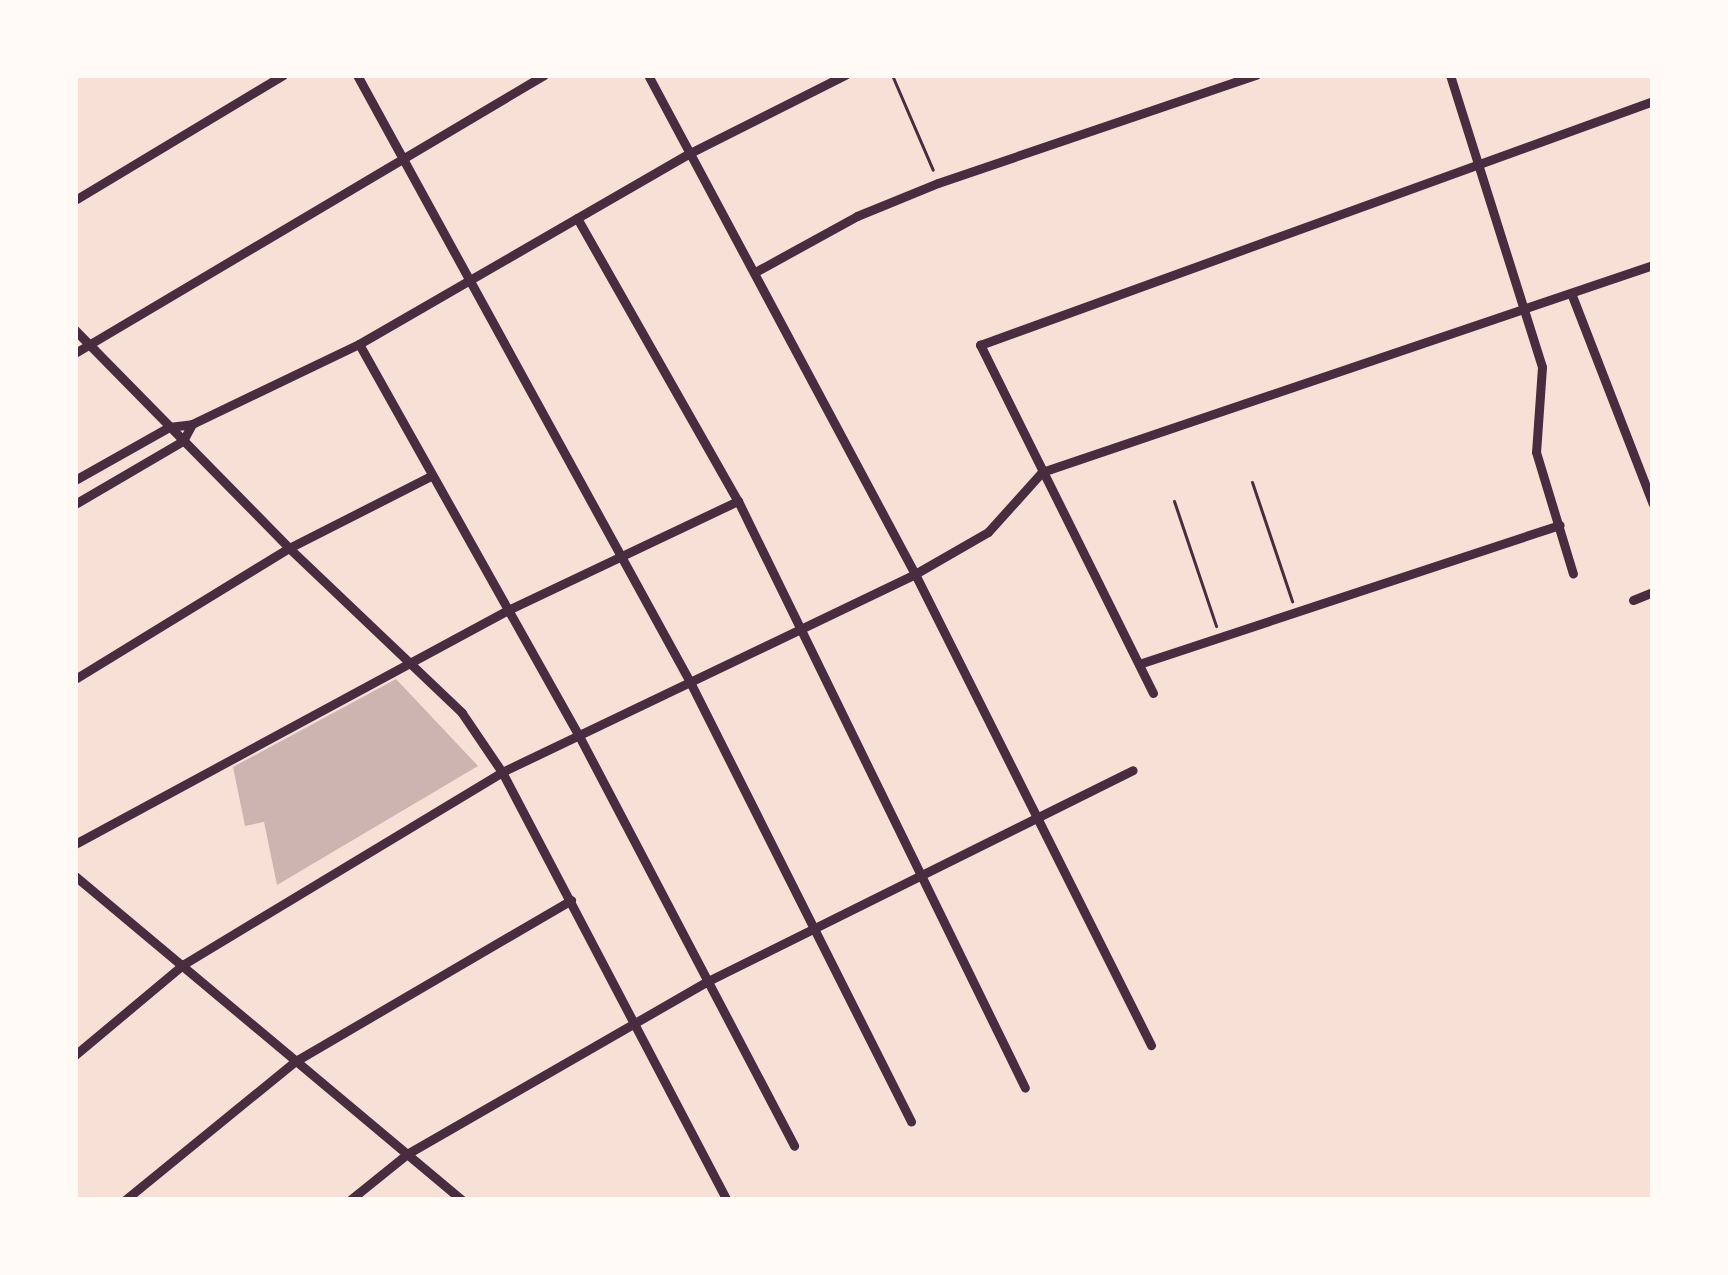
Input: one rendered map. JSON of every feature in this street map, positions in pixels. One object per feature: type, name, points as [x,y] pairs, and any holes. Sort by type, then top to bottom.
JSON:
[{"type":"street","points":[[75,200],[283,75]]},
{"type":"street","points":[[357,75],[690,682],[911,1122]]},
{"type":"street","points":[[75,353],[544,75]]},
{"type":"street","points":[[648,75],[757,271],[915,574],[1150,1046]]},
{"type":"street","points":[[75,480],[169,427],[192,424],[359,344],[690,153],[810,88],[845,75]]},
{"type":"street","points":[[757,271],[857,216],[938,183],[1256,75]]},
{"type":"street","points":[[1450,75],[1542,367],[1536,452],[1573,574]]},
{"type":"street","points":[[1153,693],[981,357],[980,345],[1477,168],[1653,100]]},
{"type":"street","points":[[578,218],[738,501],[1025,1088]]},
{"type":"street","points":[[75,1055],[184,964],[502,772],[915,574],[988,532],[1042,472],[1653,265]]},
{"type":"street","points":[[1571,293],[1653,504]]},
{"type":"street","points":[[75,330],[289,548],[462,713],[502,772],[727,1200]]},
{"type":"street","points":[[359,344],[578,734],[794,1146]]},
{"type":"street","points":[[75,504],[183,441],[192,424]]},
{"type":"street","points":[[75,680],[289,548],[431,476]]},
{"type":"street","points":[[75,844],[506,611],[738,501]]},
{"type":"street","points":[[1139,664],[1560,524]]},
{"type":"street","points":[[1633,600],[1653,592]]},
{"type":"street","points":[[350,1200],[407,1154],[707,981],[1133,770]]},
{"type":"street","points":[[75,876],[462,1200]]},
{"type":"street","points":[[125,1200],[294,1062],[571,900]]},
{"type":"path","points":[[892,75],[938,183]]},
{"type":"path","points":[[1252,482],[1296,614]]},
{"type":"path","points":[[1174,501],[1220,639]]},
{"type":"building","points":[[396,679],[478,766],[277,885],[264,822],[245,826],[233,767]]}]
